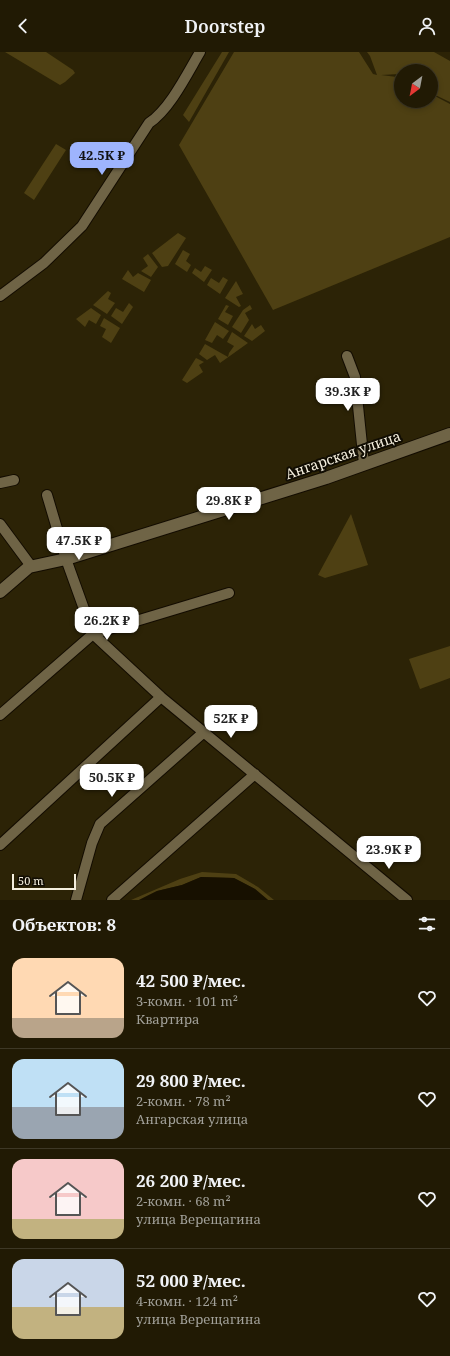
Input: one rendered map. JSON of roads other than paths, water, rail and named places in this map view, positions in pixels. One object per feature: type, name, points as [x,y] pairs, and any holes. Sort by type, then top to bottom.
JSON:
[{"type":"street","points":[[0,296],[44,263],[82,226],[149,123],[157,118],[167,105],[200,52]]},
{"type":"street","points":[[347,356],[355,377],[364,464]]},
{"type":"street","name":"Ангарская улица","points":[[0,592],[31,566],[66,559],[318,480],[450,434]]},
{"type":"street","points":[[0,483],[14,480]]},
{"type":"street","points":[[47,495],[66,559],[93,634],[162,697],[407,900]]},
{"type":"street","points":[[0,524],[31,566]]},
{"type":"street","points":[[0,715],[93,634],[229,593]]},
{"type":"street","points":[[0,845],[162,697]]},
{"type":"street","points":[[76,900],[92,843],[100,824],[204,732]]},
{"type":"street","points":[[112,900],[255,774]]}]
